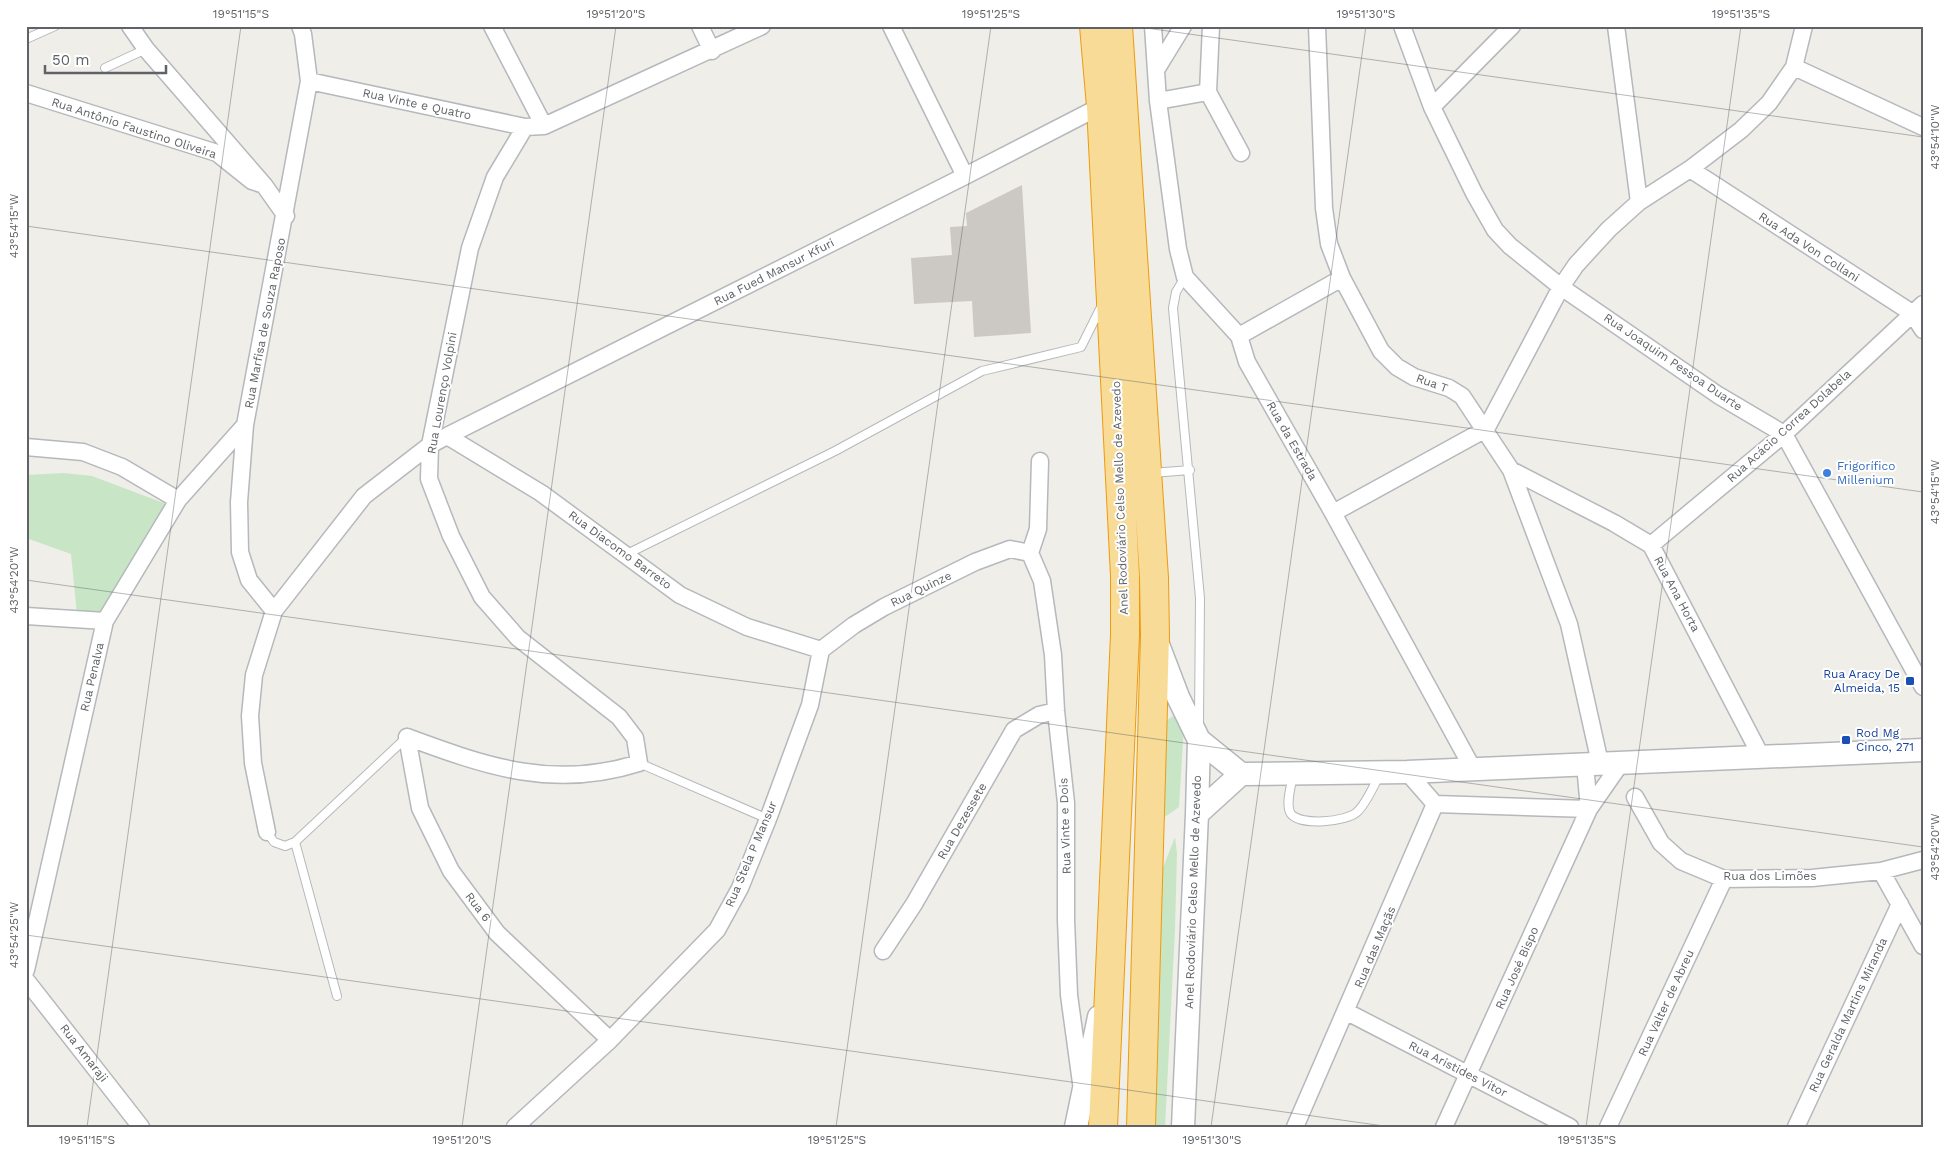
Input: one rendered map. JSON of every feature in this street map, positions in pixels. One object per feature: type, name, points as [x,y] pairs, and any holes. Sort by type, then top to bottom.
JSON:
[{"type":"highway","name":"Anel Rodoviário Celso Mello de Azevedo","points":[[1094,26],[1111,288],[1126,576],[1126,635],[1103,1127]]},
{"type":"highway","name":"Anel Rodoviário Celso Mello de Azevedo","points":[[1118,26],[1148,474],[1155,636],[1141,1127]]},
{"type":"main road","name":"Anel Rodoviário Celso Mello de Azevedo","points":[[1155,636],[1178,696],[1199,740],[1198,814],[1183,1127]]},
{"type":"main road","points":[[1199,740],[1241,774],[1473,770],[1923,750]]},
{"type":"main road","points":[[1198,814],[1241,774]]},
{"type":"main road","name":"Anel Rodoviário Celso Mello de Azevedo","points":[[1076,1127],[1110,969]]},
{"type":"street","points":[[130,26],[146,49],[264,185],[286,216]]},
{"type":"street","name":"Rua Marfisa de Souza Raposo","points":[[274,611],[249,580],[240,552],[238,502],[245,425],[286,216],[309,81],[304,34],[300,26]]},
{"type":"street","points":[[492,26],[544,126]]},
{"type":"street","points":[[700,26],[712,51]]},
{"type":"street","points":[[526,127],[544,126],[712,51],[762,26]]},
{"type":"street","points":[[891,26],[965,176]]},
{"type":"street","name":"Rua da Estrada","points":[[1153,26],[1158,101],[1178,249],[1185,277],[1239,336],[1247,362],[1334,513],[1473,770]]},
{"type":"street","points":[[1156,70],[1183,26]]},
{"type":"street","points":[[1211,26],[1208,92],[1241,154]]},
{"type":"street","name":"Rua T","points":[[1317,26],[1324,208],[1329,244],[1342,278],[1381,351],[1397,368],[1414,377],[1448,388],[1462,396],[1486,429],[1511,470],[1569,624],[1602,763]]},
{"type":"street","name":"Rua Joaquim Pessoa Duarte","points":[[1402,26],[1432,106],[1474,192],[1495,230],[1510,246],[1561,287],[1718,395],[1784,434]]},
{"type":"street","points":[[1432,106],[1512,26]]},
{"type":"street","points":[[1616,26],[1639,202]]},
{"type":"street","points":[[1334,513],[1486,429],[1561,287],[1576,265],[1609,229],[1639,202],[1690,169],[1741,130],[1769,103],[1794,67],[1804,26]]},
{"type":"street","points":[[1794,67],[1923,127]]},
{"type":"street","name":"Rua Vinte e Quatro","points":[[309,81],[526,127]]},
{"type":"street","points":[[1158,101],[1208,92]]},
{"type":"street","name":"Rua Antônio Faustino Oliveira","points":[[26,93],[217,153],[252,181],[264,185]]},
{"type":"street","name":"Rua Fued Mansur Kfuri","points":[[447,436],[965,176],[1100,106]]},
{"type":"street","name":"Rua Lourenço Volpini","points":[[526,127],[495,177],[470,248],[430,445],[429,480],[451,536],[482,597],[518,638],[619,717],[635,738],[640,763]]},
{"type":"street","name":"Rua Ada Von Collani","points":[[1690,169],[1918,308],[1923,330]]},
{"type":"street","points":[[1239,336],[1342,278]]},
{"type":"street","name":"Rua Acácio Correa Dolabela","points":[[1651,545],[1784,434],[1918,308]]},
{"type":"street","name":"Rua Penalva","points":[[26,970],[105,621],[178,500],[245,425]]},
{"type":"street","points":[[1784,434],[1923,687]]},
{"type":"street","points":[[267,832],[253,764],[250,716],[254,675],[274,611],[364,496],[430,445],[447,436]]},
{"type":"street","name":"Rua Diacomo Barreto","points":[[447,436],[541,493],[627,554],[680,595],[747,627],[821,650]]},
{"type":"street","points":[[26,447],[83,452],[122,467],[178,500]]},
{"type":"street","points":[[1030,553],[1038,529],[1040,461]]},
{"type":"street","name":"Rua Ana Horta","points":[[1511,470],[1651,545],[1762,758]]},
{"type":"street","name":"Rua Quinze","points":[[821,650],[854,625],[884,607],[975,562],[1010,549],[1030,553]]},
{"type":"street","name":"Rua Vinte e Dois","points":[[1030,553],[1042,581],[1053,656],[1056,711],[1066,803],[1068,976],[1081,1079],[1080,1103]]},
{"type":"street","points":[[26,616],[105,621]]},
{"type":"street","name":"Rua Stela P Mansur","points":[[515,1127],[610,1040],[717,930],[740,888],[768,819],[810,705],[821,650]]},
{"type":"street","name":"Rua Dezessete","points":[[883,951],[914,904],[1014,730],[1039,715],[1056,711]]},
{"type":"street","points":[[408,737],[463,758],[508,771],[571,776],[618,770],[640,763]]},
{"type":"street","name":"Rua 6","points":[[408,737],[420,808],[451,871],[497,933],[610,1040]]},
{"type":"street","name":"Rua José Bispo","points":[[1589,809],[1602,763]]},
{"type":"street","name":"Rua José Bispo","points":[[1444,1127],[1589,809],[1602,763]]},
{"type":"street","points":[[1407,772],[1435,804],[1589,809]]},
{"type":"street","name":"Rua dos Limões","points":[[1635,797],[1661,843],[1681,861],[1724,879],[1812,878],[1881,871],[1923,860]]},
{"type":"street","name":"Rua das Maçãs","points":[[1295,1127],[1347,1012],[1435,804]]},
{"type":"street","points":[[1881,871],[1923,946]]},
{"type":"street","name":"Rua Valter de Abreu","points":[[1608,1127],[1724,879]]},
{"type":"street","name":"Rua Geralda Martins Miranda","points":[[1796,1127],[1900,904]]},
{"type":"street","name":"Rua Amaraji","points":[[26,980],[141,1127]]},
{"type":"street","name":"Rua Aristides Vitor","points":[[1347,1012],[1570,1127]]},
{"type":"lane","points":[[26,39],[55,26]]},
{"type":"lane","points":[[105,68],[146,49]]},
{"type":"lane","points":[[1185,277],[1176,292],[1173,308],[1190,470],[1200,598],[1199,740]]},
{"type":"lane","points":[[627,554],[835,451],[982,371],[1081,347],[1111,288]]},
{"type":"lane","points":[[1148,474],[1190,470]]},
{"type":"lane","points":[[267,832],[274,842],[285,846],[296,842],[408,737]]},
{"type":"lane","points":[[640,763],[768,819]]},
{"type":"lane","points":[[1293,774],[1289,808],[1292,814],[1298,819],[1331,822],[1350,818],[1359,811],[1381,773]]},
{"type":"lane","points":[[296,842],[337,996]]},
{"type":"green space","points":[[64,473],[92,476],[169,505],[103,617],[77,615],[71,554],[26,538],[26,475]]},
{"type":"green space","points":[[1173,716],[1184,726],[1179,807],[1162,819],[1163,723]]},
{"type":"green space","points":[[1175,837],[1177,853],[1175,930],[1165,1127],[1150,1127],[1159,878]]},
{"type":"building","points":[[1022,185],[1031,333],[974,337],[972,301],[914,304],[911,258],[952,255],[950,227],[967,226],[966,213]]},
{"type":"place","name":"Frigorífico Millenium","points":[[1827,473]]},
{"type":"place","name":"Rua Aracy De Almeida, 15","points":[[1910,681]]},
{"type":"place","name":"Rod Mg Cinco, 271","points":[[1846,740]]}]
